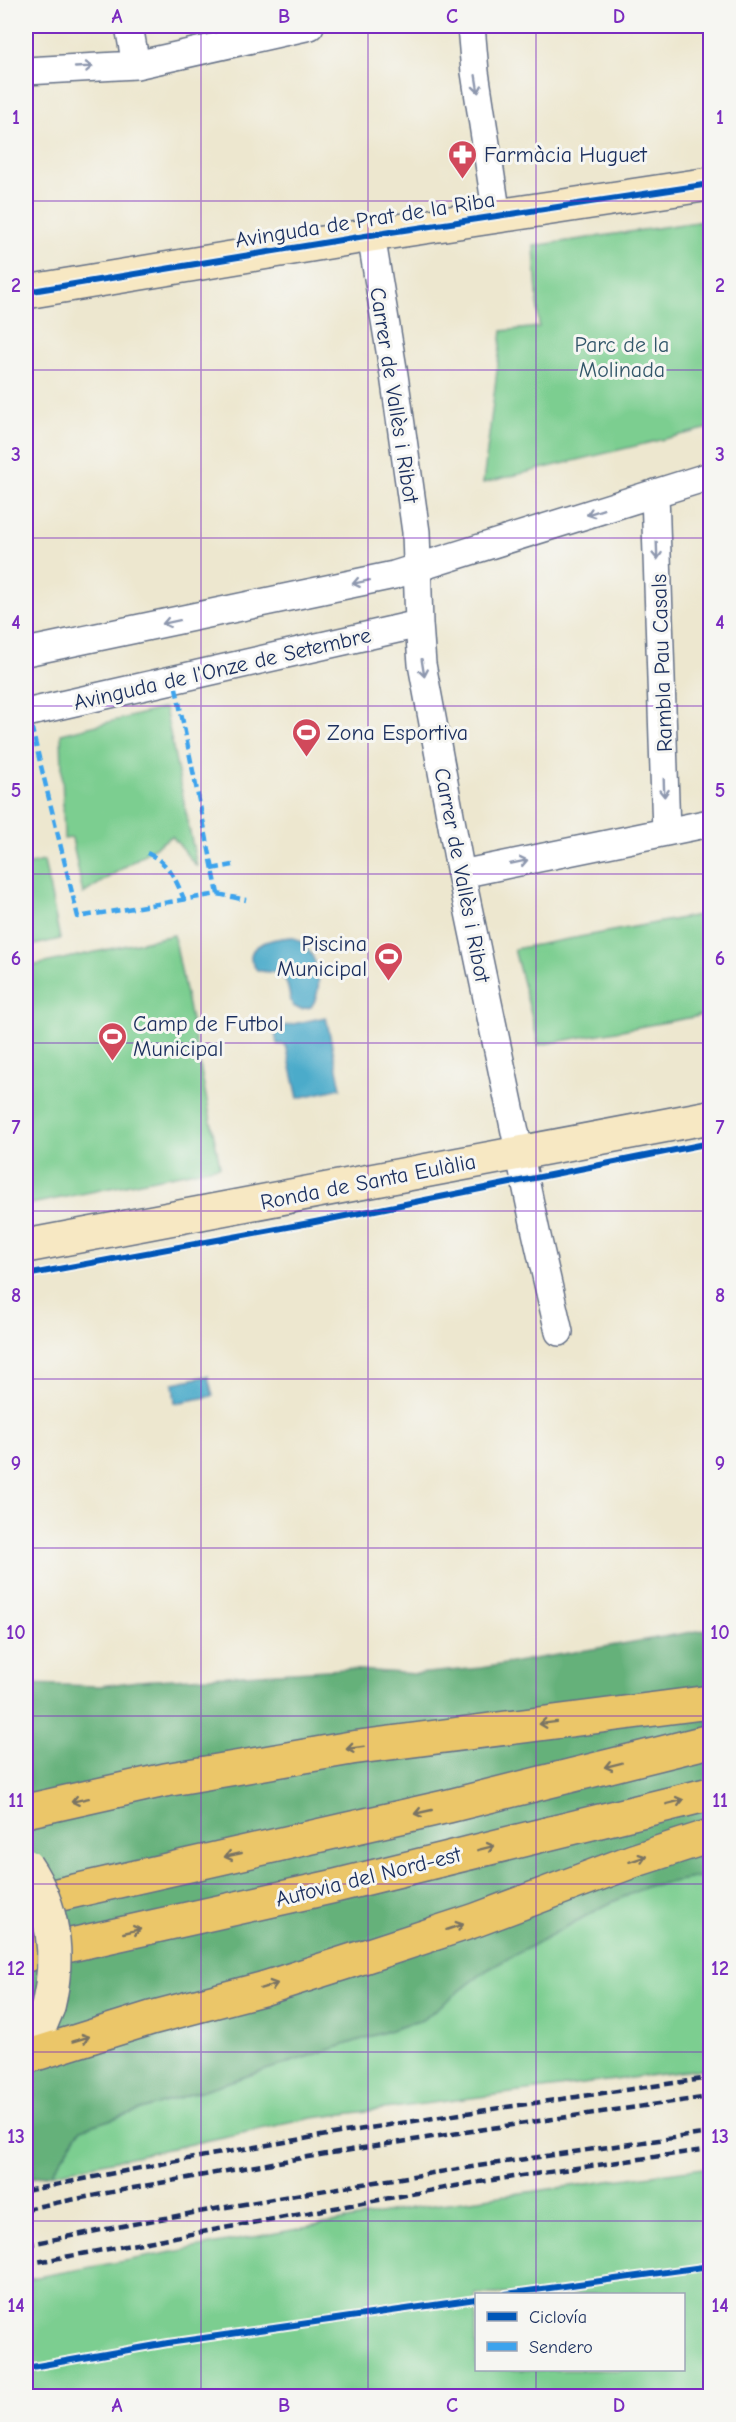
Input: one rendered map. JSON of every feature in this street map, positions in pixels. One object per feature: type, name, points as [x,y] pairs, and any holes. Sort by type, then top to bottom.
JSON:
[{"type":"highway","points":[[26,1811],[165,1780],[351,1748],[711,1702]]},
{"type":"highway","points":[[26,1902],[438,1809],[711,1742]]},
{"type":"highway","name":"Autovia del Nord-est","points":[[26,1954],[331,1887],[711,1794]]},
{"type":"highway","points":[[26,2057],[151,2018],[262,1989],[366,1956],[476,1920],[633,1860],[711,1836]]},
{"type":"main road","name":"Avinguda de Prat de la Riba","points":[[26,292],[370,235],[711,184]]},
{"type":"main road","name":"Ronda de Santa Eulàlia","points":[[26,1246],[711,1117]]},
{"type":"main road","points":[[26,1866],[41,1892],[54,1939],[54,1975],[48,2007],[26,2049]]},
{"type":"street","points":[[129,26],[136,65]]},
{"type":"street","points":[[26,71],[136,65],[310,26]]},
{"type":"street","points":[[471,26],[475,72],[497,216]]},
{"type":"street","name":"Carrer de Vallès i Ribot","points":[[370,235],[394,375],[416,532],[418,624],[422,664],[461,874],[559,1332]]},
{"type":"street","points":[[26,652],[394,575],[711,476]]},
{"type":"street","name":"Rambla Pau Casals","points":[[655,493],[666,832]]},
{"type":"street","name":"Avinguda de l'Onze de Setembre","points":[[26,713],[418,624]]},
{"type":"street","points":[[461,874],[711,823]]},
{"type":"green space","name":"Parc de la Molinada","points":[[710,220],[710,428],[483,483],[502,331],[539,327],[534,246]]},
{"type":"green space","points":[[165,708],[197,867],[172,836],[83,894],[72,838],[64,839],[61,734]]},
{"type":"green space","points":[[44,861],[60,939],[26,947],[26,865]]},
{"type":"green space","points":[[710,913],[710,1014],[539,1045],[514,949]]},
{"type":"green space","name":"Camp de Futbol Municipal","points":[[174,935],[220,1166],[26,1205],[26,967]]},
{"type":"green space","points":[[710,1629],[710,1875],[648,1886],[606,1905],[487,1970],[422,2020],[81,2129],[51,2174],[26,2179],[26,1684],[100,1686],[138,1681],[345,1669],[416,1674],[481,1668]]},
{"type":"green space","points":[[710,1875],[710,2068],[312,2118],[51,2174],[81,2129],[422,2020],[487,1970],[606,1905],[648,1886]]},
{"type":"green space","points":[[710,2167],[710,2396],[26,2396],[26,2279],[412,2208]]},
{"type":"water","points":[[291,937],[300,941],[307,948],[316,967],[318,988],[311,1007],[301,1009],[295,1007],[290,999],[285,980],[278,973],[257,970],[252,961],[251,954],[260,944]]},
{"type":"water","points":[[326,1017],[341,1088],[298,1098],[286,1045],[277,1044],[274,1028]]},
{"type":"water","points":[[208,1376],[213,1396],[175,1403],[173,1383]]},
{"type":"railway","points":[[26,2191],[281,2143],[453,2115],[710,2078]]},
{"type":"railway","points":[[26,2209],[196,2176],[367,2147],[710,2097]]},
{"type":"railway","points":[[26,2245],[196,2212],[367,2183],[710,2133]]},
{"type":"railway","points":[[26,2264],[472,2183],[710,2149]]},
{"type":"marked path","points":[[28,713],[78,917],[218,894],[174,678]]},
{"type":"marked path","points":[[147,853],[166,866],[184,899]]},
{"type":"marked path","points":[[212,869],[233,865]]},
{"type":"marked path","points":[[218,894],[246,900]]},
{"type":"cycle path","points":[[26,292],[371,235],[710,184]]},
{"type":"cycle path","points":[[26,1275],[315,1222],[710,1143]]},
{"type":"cycle path","points":[[513,2293],[710,2266]]},
{"type":"cycle path","points":[[26,2368],[168,2343],[475,2299]]},
{"type":"place","name":"Farmàcia Huguet","points":[[463,180]]},
{"type":"place","name":"Zona Esportiva","points":[[306,758]]},
{"type":"place","name":"Piscina Municipal","points":[[388,982]]},
{"type":"place","name":"Camp de Futbol Municipal","points":[[112,1062]]}]
